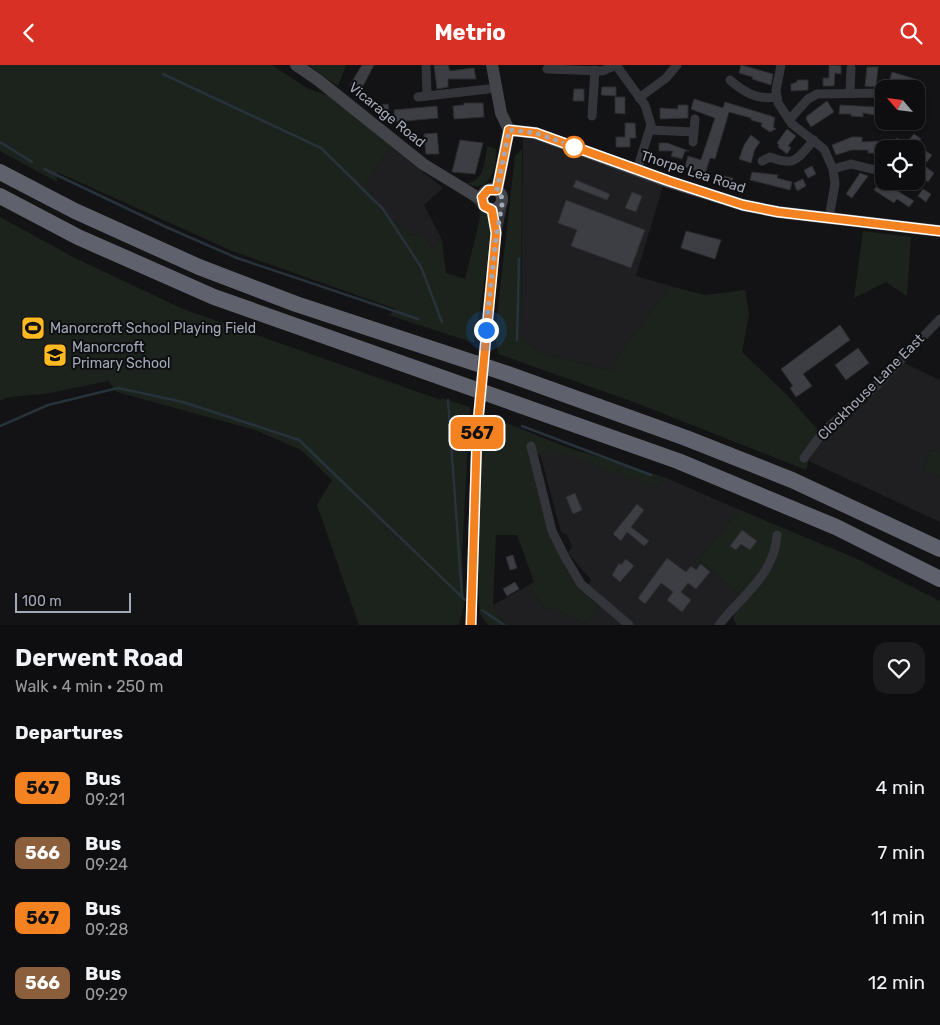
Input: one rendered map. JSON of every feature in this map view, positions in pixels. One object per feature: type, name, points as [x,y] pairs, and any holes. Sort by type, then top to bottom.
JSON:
[{"type":"highway","points":[[0,171],[105,226],[207,270],[296,304],[508,374],[686,438],[792,480],[940,549]]},
{"type":"highway","points":[[0,196],[78,237],[214,297],[678,461],[836,527],[940,579]]},
{"type":"main road","name":"Vicarage Road","points":[[296,65],[318,80],[423,164],[460,187],[488,194],[486,208],[497,206]]},
{"type":"main road","points":[[492,65],[501,113],[509,130],[488,194],[501,194],[497,206]]},
{"type":"main road","name":"Thorpe Lea Road","points":[[509,130],[536,133],[637,170],[743,205],[829,218],[940,231]]},
{"type":"street","points":[[426,65],[428,94]]},
{"type":"street","points":[[547,69],[602,71],[616,65],[649,115],[650,129],[637,170]]},
{"type":"street","points":[[639,98],[666,78],[676,65]]},
{"type":"street","points":[[781,65],[776,90],[778,103],[789,120],[814,140],[827,154],[833,169],[835,183],[829,218]]},
{"type":"street","points":[[850,92],[851,68]]},
{"type":"street","points":[[592,116],[595,70]]},
{"type":"street","points":[[730,80],[748,94],[765,99],[778,97]]},
{"type":"street","points":[[418,97],[428,94],[497,89]]},
{"type":"street","points":[[789,120],[808,99],[817,94],[875,93]]},
{"type":"street","points":[[693,142],[695,119]]},
{"type":"street","points":[[650,129],[694,132]]},
{"type":"street","points":[[762,161],[770,157],[788,163],[794,162],[814,140]]},
{"type":"street","points":[[833,169],[851,164],[875,170]]},
{"type":"street","points":[[471,625],[477,432],[497,206]]},
{"type":"street","name":"Clockhouse Lane East","points":[[804,458],[824,431],[878,384],[940,319]]},
{"type":"street","points":[[531,446],[552,531],[565,557],[581,584],[628,625]]},
{"type":"street","points":[[719,625],[756,584],[769,566],[776,551],[778,535]]},
{"type":"street","points":[[472,609],[478,625]]},
{"type":"shaded area","points":[[0,65],[272,65],[307,88],[334,98],[391,146],[365,183],[380,210],[409,234],[425,236],[432,248],[442,240],[446,273],[465,279],[480,218],[479,209],[465,195],[473,198],[486,211],[490,225],[488,257],[474,343],[389,315],[396,309],[232,251],[57,172],[57,182],[0,151]]},
{"type":"shaded area","points":[[308,65],[346,65],[338,86]]},
{"type":"shaded area","points":[[523,138],[546,140],[663,186],[636,276],[670,286],[617,357],[612,371],[539,352],[521,337]]},
{"type":"shaded area","points":[[391,146],[443,188],[424,205],[442,240],[432,248],[425,236],[409,234],[380,210],[365,183]]},
{"type":"shaded area","points":[[487,146],[496,149],[495,163],[490,177],[481,186],[466,183],[472,182],[480,175],[483,169]]},
{"type":"shaded area","points":[[522,149],[521,337],[539,352],[612,371],[617,357],[670,286],[705,295],[745,290],[749,314],[742,352],[787,395],[818,430],[806,470],[639,404],[498,354],[495,334],[515,156]]},
{"type":"shaded area","points":[[0,217],[75,258],[183,309],[441,400],[441,398],[470,407],[462,553],[464,606],[459,625],[359,625],[317,505],[332,480],[301,450],[255,430],[117,392],[108,381],[45,394],[9,397],[0,401]]},
{"type":"shaded area","points":[[863,231],[911,237],[907,296],[886,282],[854,298]]},
{"type":"shaded area","points":[[904,363],[940,380],[940,450],[930,451],[924,468],[940,477],[940,522],[809,461],[824,431]]},
{"type":"shaded area","points":[[487,415],[566,447],[664,477],[657,487],[564,454],[529,454],[545,516],[560,556],[570,574],[583,591],[598,605],[586,624],[557,610],[544,608],[529,585],[534,582],[517,535],[496,535],[493,605],[500,618],[506,623],[513,625],[488,625],[480,614],[477,562],[482,432]]},
{"type":"shaded area","points":[[940,450],[940,477],[924,468],[930,451]]},
{"type":"shaded area","points":[[564,453],[657,487],[664,477],[740,510],[698,559],[741,596],[720,625],[508,625],[496,613],[493,605],[529,585],[544,608],[557,610],[586,624],[598,605],[605,601],[588,585],[591,580],[568,553],[572,546],[567,535],[561,532],[540,454]]},
{"type":"shaded area","points":[[740,510],[855,558],[940,601],[940,625],[737,625],[733,619],[741,596],[698,559]],"holes":[[[742,530],[757,541],[750,550],[741,544],[736,550],[730,546]]]},
{"type":"building","points":[[362,65],[374,65],[361,90],[350,85]]},
{"type":"building","points":[[434,65],[448,65],[450,71],[474,68],[476,79],[448,79],[448,87],[437,89]]},
{"type":"building","points":[[741,65],[773,74],[771,85],[739,73]]},
{"type":"building","points":[[829,65],[841,66],[841,74],[835,73],[834,86],[823,86],[823,78],[829,78]]},
{"type":"building","points":[[867,67],[878,67],[875,87],[865,86]]},
{"type":"building","points":[[892,72],[915,79],[915,80],[890,80]]},
{"type":"building","points":[[797,80],[808,80],[808,90],[791,91],[791,84],[797,82]]},
{"type":"building","points":[[602,87],[616,87],[616,96],[601,95]]},
{"type":"building","points":[[574,89],[584,89],[584,101],[573,101]]},
{"type":"building","points":[[615,97],[625,97],[625,114],[615,113]]},
{"type":"building","points":[[694,99],[723,108],[725,102],[771,116],[775,118],[773,127],[776,129],[770,132],[761,126],[762,123],[729,112],[715,159],[710,158],[705,174],[685,167],[688,156],[701,160],[715,118],[691,109]]},
{"type":"building","points":[[827,101],[834,112],[811,127],[806,119],[807,116]]},
{"type":"building","points":[[464,103],[483,103],[484,117],[454,119],[453,106],[464,105]]},
{"type":"building","points":[[388,104],[389,116],[382,117],[380,105]]},
{"type":"building","points":[[678,105],[688,105],[688,118],[660,119],[660,108],[678,109]]},
{"type":"building","points":[[840,105],[875,107],[875,115],[863,113],[863,117],[839,114]]},
{"type":"building","points":[[437,106],[438,118],[395,122],[394,110]]},
{"type":"building","points":[[625,123],[635,123],[636,138],[630,138],[630,147],[616,147],[616,137],[625,137]]},
{"type":"building","points":[[787,129],[796,136],[788,146],[791,148],[787,154],[778,147],[777,143]]},
{"type":"building","points":[[437,133],[439,154],[426,154],[424,134]]},
{"type":"building","points":[[914,134],[921,139],[920,140],[909,140]]},
{"type":"building","points":[[751,135],[760,142],[755,149],[751,163],[739,159],[744,145]]},
{"type":"building","points":[[852,137],[862,137],[862,142],[875,141],[875,153],[868,153],[868,150],[851,150],[836,155],[832,145]]},
{"type":"building","points":[[460,140],[483,143],[475,174],[452,172]]},
{"type":"building","points":[[659,143],[667,143],[689,151],[685,151],[682,159],[671,156],[673,151],[659,151]]},
{"type":"building","points":[[925,151],[932,155],[927,162],[925,160]]},
{"type":"building","points":[[812,166],[816,174],[808,178],[804,170]]},
{"type":"building","points":[[926,167],[934,173],[928,182],[925,179]]},
{"type":"building","points":[[752,172],[778,175],[777,178],[792,182],[790,190],[750,180]]},
{"type":"building","points":[[860,173],[868,176],[852,198],[846,194]]},
{"type":"building","points":[[724,176],[733,178],[730,187],[722,185]]},
{"type":"building","points":[[803,179],[806,186],[797,191],[794,183]]},
{"type":"building","points":[[576,180],[610,194],[607,200],[573,187]]},
{"type":"building","points":[[874,190],[896,190],[914,201],[909,207],[897,199],[894,203]]},
{"type":"building","points":[[922,190],[931,194],[926,202],[918,196]]},
{"type":"building","points":[[632,192],[642,196],[636,212],[625,208]]},
{"type":"building","points":[[566,200],[645,230],[631,268],[571,246],[577,230],[558,223]]},
{"type":"building","points":[[686,231],[721,240],[715,259],[681,248]]},
{"type":"building","points":[[840,325],[850,340],[803,374],[812,386],[796,397],[790,388],[793,386],[781,369]]},
{"type":"building","points":[[858,348],[869,363],[846,380],[835,365]]},
{"type":"building","points":[[575,493],[582,510],[573,514],[566,497]]},
{"type":"building","points":[[637,504],[644,510],[631,527],[649,541],[644,546],[627,532],[621,541],[613,534]]},
{"type":"building","points":[[742,530],[757,541],[750,550],[741,544],[736,550],[730,546]]},
{"type":"building","points":[[513,555],[517,568],[510,570],[506,557]]},
{"type":"building","points":[[667,558],[686,572],[691,566],[696,570],[701,564],[710,572],[696,589],[688,583],[681,592],[691,600],[682,612],[667,600],[673,592],[661,583],[645,604],[638,598]]},
{"type":"building","points":[[626,559],[634,566],[620,582],[612,575],[619,563],[621,565]]},
{"type":"building","points":[[515,582],[519,589],[507,596],[503,589]]},
{"type":"waterway","points":[[163,74],[321,148],[383,209],[421,267],[442,322]]},
{"type":"waterway","points":[[0,142],[32,162]]},
{"type":"waterway","points":[[44,169],[166,227],[237,258],[418,319]]},
{"type":"waterway","points":[[517,340],[519,259]]},
{"type":"waterway","points":[[0,426],[48,405],[118,388],[183,402],[299,440],[465,600]]},
{"type":"waterway","points":[[448,400],[462,596]]},
{"type":"waterway","points":[[522,426],[651,475]]},
{"type":"waterway","points":[[482,610],[504,625]]},
{"type":"bus line","name":"567","points":[[471,625],[477,432],[496,233],[492,210],[484,206],[482,197],[488,190],[497,190],[501,179],[503,151],[509,130],[536,133],[669,181],[743,205],[778,212],[940,231]]},
{"type":"place","name":"Manorcroft School Playing Field","points":[[33,328]]},
{"type":"place","name":"Manorcroft Primary School","points":[[55,355]]},
{"type":"route","points":[[486,330],[496,238],[503,199],[497,190],[501,179],[503,151],[509,130],[536,133],[581,149],[574,147]]}]
